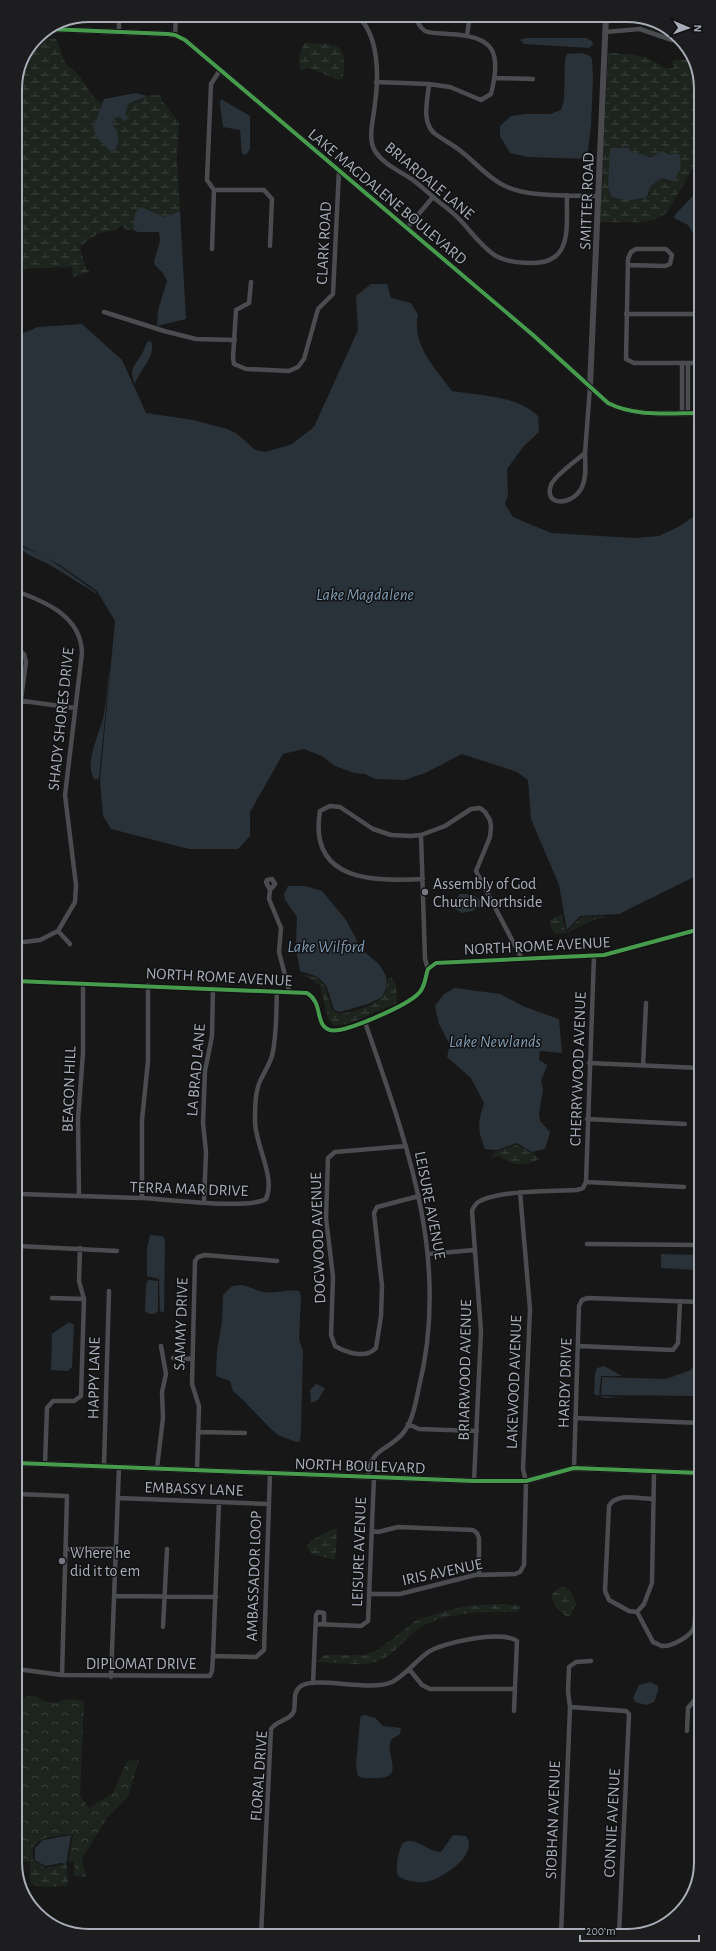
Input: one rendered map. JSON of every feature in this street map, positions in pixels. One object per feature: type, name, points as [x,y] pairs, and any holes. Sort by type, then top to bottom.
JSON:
[{"type":"street","points":[[119,22],[119,32]]},
{"type":"street","points":[[175,35],[176,22]]},
{"type":"street","name":"BRIARDALE LANE","points":[[364,22],[368,30],[372,45],[376,82],[371,135],[374,150],[383,160],[413,180],[460,220],[496,256],[513,262],[539,263],[554,258],[564,246],[566,238],[567,195]]},
{"type":"street","points":[[376,82],[429,84],[450,87],[481,100],[491,94],[497,62],[492,49],[481,39],[467,35],[430,32],[424,30],[418,22]]},
{"type":"street","points":[[467,35],[469,22]]},
{"type":"street","name":"SMITTER ROAD","points":[[590,387],[606,22]]},
{"type":"street","name":"LAKE MAGDALENE BOULEVARD","points":[[59,29],[175,35],[189,43],[544,344],[608,403],[628,411],[694,413]]},
{"type":"street","points":[[605,32],[640,29],[668,39]]},
{"type":"street","points":[[212,249],[214,190],[207,180],[211,91],[212,84],[220,70]]},
{"type":"street","points":[[495,78],[533,79]]},
{"type":"street","points":[[429,84],[426,117],[428,125],[434,132],[461,151],[492,178],[506,187],[527,193],[599,196]]},
{"type":"street","name":"CLARK ROAD","points":[[251,282],[249,303],[236,310],[233,358],[234,364],[246,369],[289,371],[298,367],[304,359],[318,309],[333,294],[335,285],[339,170]]},
{"type":"street","points":[[214,190],[264,190],[272,199],[270,246]]},
{"type":"street","points":[[407,228],[433,197]]},
{"type":"street","points":[[628,265],[665,266],[670,264],[672,255],[666,249],[636,249],[630,254],[628,265],[626,314],[625,354],[627,361],[634,363],[694,363]]},
{"type":"street","points":[[104,312],[164,331],[196,339],[234,340]]},
{"type":"street","points":[[626,314],[694,314]]},
{"type":"street","points":[[682,363],[685,413]]},
{"type":"street","points":[[685,413],[688,363]]},
{"type":"street","points":[[682,383],[688,383]]},
{"type":"street","points":[[585,453],[551,485],[551,495],[558,502],[569,500],[582,486],[585,474],[585,453],[590,387]]},
{"type":"street","name":"SHADY SHORES DRIVE","points":[[22,593],[49,604],[70,620],[78,631],[82,653],[64,795],[76,885],[75,902],[58,931]]},
{"type":"street","points":[[22,651],[26,659],[22,682]]},
{"type":"street","points":[[22,700],[75,708]]},
{"type":"street","points":[[423,878],[375,880],[340,869],[331,861],[318,839],[320,811],[330,806],[340,807],[373,829],[390,835],[421,835],[445,826],[471,809],[480,808],[485,812],[490,820],[490,837],[476,871],[522,959]]},
{"type":"street","points":[[421,835],[425,960],[428,969]]},
{"type":"street","points":[[270,890],[270,899],[281,928],[279,952],[289,991]]},
{"type":"street","points":[[22,942],[40,940],[58,931],[70,944]]},
{"type":"street","name":"NORTH ROME AVENUE","points":[[22,981],[148,985],[307,993],[313,996],[317,1002],[320,1020],[323,1026],[329,1030],[336,1031],[365,1022],[404,1004],[419,994],[424,985],[428,969],[436,964],[611,954],[694,931]]},
{"type":"street","name":"CHERRYWOOD AVENUE","points":[[586,1182],[587,1119],[594,956]]},
{"type":"street","name":"BEACON HILL","points":[[79,1196],[78,1119],[83,1053],[83,983]]},
{"type":"street","points":[[142,1198],[142,1120],[148,1061],[148,985]]},
{"type":"street","name":"LA BRAD LANE","points":[[204,1203],[206,1152],[203,1123],[205,1071],[212,1036],[213,988]]},
{"type":"street","name":"TERRA MAR DRIVE","points":[[22,1194],[255,1204],[266,1198],[269,1193],[267,1173],[258,1144],[255,1122],[256,1096],[259,1083],[272,1056],[277,991]]},
{"type":"street","points":[[643,1066],[646,1003]]},
{"type":"street","name":"LEISURE AVENUE","points":[[316,1624],[358,1626],[366,1625],[369,1618],[372,1531],[371,1477],[369,1467],[374,1456],[400,1436],[408,1424],[419,1387],[428,1340],[431,1297],[429,1254],[419,1196],[406,1146],[365,1022]]},
{"type":"street","points":[[589,1063],[694,1068]]},
{"type":"street","points":[[587,1119],[685,1124]]},
{"type":"street","name":"DOGWOOD AVENUE","points":[[406,1146],[335,1152],[330,1155],[327,1162],[326,1218],[333,1277],[331,1340],[338,1348],[360,1354],[370,1354],[376,1348],[380,1329],[382,1274],[374,1216],[375,1210],[380,1206],[419,1196]]},
{"type":"street","points":[[520,1192],[577,1190],[583,1188],[586,1182],[684,1187]]},
{"type":"street","name":"BRIARWOOD AVENUE","points":[[474,1481],[481,1321],[472,1211],[476,1204],[482,1200],[520,1192]]},
{"type":"street","name":"LAKEWOOD AVENUE","points":[[520,1192],[530,1309],[523,1470],[526,1481],[524,1565],[520,1572]]},
{"type":"street","points":[[587,1244],[694,1245]]},
{"type":"street","points":[[22,1246],[117,1251]]},
{"type":"street","points":[[45,1464],[47,1408],[53,1401],[74,1401],[81,1396],[84,1299],[79,1281],[80,1248]]},
{"type":"street","points":[[429,1254],[474,1250]]},
{"type":"street","name":"SAMMY DRIVE","points":[[197,1470],[200,1406],[192,1384],[195,1261],[198,1257],[205,1255],[276,1261]]},
{"type":"street","name":"HAPPY LANE","points":[[104,1466],[109,1291]]},
{"type":"street","points":[[52,1298],[84,1299]]},
{"type":"street","name":"HARDY DRIVE","points":[[574,1468],[579,1306],[582,1300],[588,1298],[680,1302]]},
{"type":"street","points":[[578,1346],[673,1350],[678,1343],[680,1302],[694,1302]]},
{"type":"street","points":[[157,1468],[163,1418],[162,1392],[166,1374],[161,1346]]},
{"type":"street","points":[[173,1358],[192,1359]]},
{"type":"street","points":[[575,1418],[694,1423]]},
{"type":"street","points":[[408,1424],[419,1429],[477,1431]]},
{"type":"street","points":[[199,1432],[245,1434]]},
{"type":"street","name":"NORTH BOULEVARD","points":[[22,1463],[474,1481],[526,1481],[574,1468],[694,1473]]},
{"type":"street","points":[[111,1677],[119,1467]]},
{"type":"street","points":[[636,1612],[644,1604],[652,1583],[654,1471]]},
{"type":"street","name":"AMBASSADOR LOOP","points":[[213,1656],[256,1657],[264,1650],[270,1474]]},
{"type":"street","points":[[22,1494],[67,1496],[67,1549],[62,1675]]},
{"type":"street","name":"EMBASSY LANE","points":[[118,1498],[269,1504]]},
{"type":"street","points":[[636,1612],[629,1611],[609,1600],[605,1591],[609,1506],[612,1500],[618,1498],[654,1499]]},
{"type":"street","name":"DIPLOMAT DRIVE","points":[[22,1670],[62,1675],[111,1677],[210,1676],[212,1671],[213,1656],[219,1502]]},
{"type":"street","points":[[372,1531],[378,1532],[398,1527],[473,1530],[479,1538],[479,1575]]},
{"type":"street","points":[[67,1549],[116,1549]]},
{"type":"street","points":[[163,1627],[167,1550]]},
{"type":"street","name":"IRIS AVENUE","points":[[370,1594],[400,1594],[448,1580],[479,1575],[514,1574],[520,1572]]},
{"type":"street","points":[[115,1596],[216,1597]]},
{"type":"street","points":[[324,1624],[324,1615],[320,1612],[316,1615],[313,1683],[373,1685],[391,1682],[427,1653],[438,1647],[488,1636],[511,1637],[517,1641],[514,1711]]},
{"type":"street","points":[[636,1612],[653,1642],[663,1646],[690,1634],[694,1628]]},
{"type":"street","name":"SIOBHAN AVENUE","points":[[561,1929],[570,1707],[568,1692],[569,1668],[576,1662],[591,1662]]},
{"type":"street","points":[[409,1669],[422,1685],[430,1689],[514,1689]]},
{"type":"street","name":"FLORAL DRIVE","points":[[261,1929],[271,1729],[275,1723],[290,1718],[294,1711],[296,1691],[302,1685],[313,1683]]},
{"type":"street","points":[[687,1731],[688,1708],[694,1701]]},
{"type":"street","name":"CONNIE AVENUE","points":[[570,1707],[626,1711],[629,1714],[619,1929]]},
{"type":"green space","points":[[46,38],[56,39],[65,62],[79,75],[92,95],[102,103],[93,128],[102,142],[110,149],[115,150],[117,146],[117,139],[112,122],[115,117],[127,119],[125,115],[128,103],[138,101],[143,96],[161,95],[162,101],[179,122],[177,159],[180,211],[165,217],[151,211],[135,214],[133,230],[127,230],[121,225],[115,231],[101,233],[92,237],[80,247],[86,269],[90,272],[73,277],[72,267],[22,269],[22,85],[27,63],[33,52]]},
{"type":"green space","points":[[305,43],[325,44],[338,47],[342,51],[344,57],[343,78],[339,80],[309,68],[301,70],[299,64],[300,56]]},
{"type":"green space","points":[[608,53],[631,54],[645,57],[658,63],[664,68],[674,68],[672,64],[674,60],[687,60],[692,72],[694,89],[694,167],[668,211],[662,216],[646,221],[600,222]],"holes":[[[629,148],[631,152],[645,155],[650,158],[665,153],[669,155],[675,153],[680,155],[681,168],[672,183],[662,178],[651,186],[649,195],[635,200],[619,200],[610,149]]]},
{"type":"green space","points":[[559,915],[562,915],[565,930],[568,931],[581,917],[604,916],[606,918],[596,919],[564,934],[555,933],[551,929],[550,921]]},
{"type":"green space","points":[[300,973],[317,978],[325,987],[332,1010],[340,1014],[365,1008],[379,1000],[387,987],[388,978],[391,977],[396,984],[397,1003],[348,1024],[334,1026],[328,1019],[320,985]]},
{"type":"green space","points":[[517,1145],[533,1153],[540,1159],[529,1163],[519,1164],[512,1163],[499,1157],[491,1157],[494,1152]]},
{"type":"green space","points":[[335,1528],[337,1531],[335,1560],[312,1554],[307,1547],[310,1541]]},
{"type":"green space","points":[[564,1587],[570,1590],[576,1603],[570,1617],[558,1609],[551,1596],[558,1588]]},
{"type":"green space","points":[[501,1604],[518,1605],[522,1608],[517,1612],[455,1615],[431,1622],[415,1631],[388,1656],[375,1662],[354,1664],[316,1662],[325,1655],[365,1655],[378,1650],[418,1619],[465,1606]]},
{"type":"green space","points":[[29,1696],[35,1696],[44,1701],[54,1703],[67,1699],[84,1701],[80,1795],[89,1808],[112,1794],[127,1761],[139,1760],[128,1797],[107,1818],[82,1858],[86,1877],[74,1876],[74,1862],[68,1861],[73,1835],[69,1834],[69,1831],[65,1830],[32,1839],[28,1842],[30,1862],[23,1861],[22,1699]]},
{"type":"green space","points":[[65,1830],[70,1831],[69,1834],[38,1841],[34,1845],[33,1860],[45,1868],[67,1864],[68,1886],[39,1887],[30,1883],[30,1857],[28,1854],[28,1842],[32,1839]]},
{"type":"water","points":[[526,38],[586,38],[592,41],[593,44],[589,48],[524,44],[520,40]]},
{"type":"water","points":[[582,53],[590,56],[592,59],[593,78],[591,125],[587,159],[528,157],[510,153],[500,136],[500,126],[511,116],[525,114],[550,114],[561,110],[564,100],[565,60],[567,54]]},
{"type":"water","points":[[136,93],[147,96],[128,104],[125,115],[128,119],[124,121],[120,117],[115,118],[113,124],[117,130],[118,143],[115,150],[110,151],[99,140],[93,128],[104,99]]},
{"type":"water","points":[[221,99],[250,116],[250,149],[246,155],[242,154],[240,130],[223,127],[220,104]]},
{"type":"water","points":[[610,148],[629,148],[631,152],[645,155],[650,158],[663,151],[669,155],[675,153],[680,155],[681,168],[673,182],[662,178],[651,186],[647,196],[634,200],[616,198],[611,196],[608,186]]},
{"type":"water","points":[[694,194],[694,233],[688,225],[674,218]]},
{"type":"water","points":[[141,207],[165,217],[180,211],[186,319],[157,326],[158,310],[167,281],[163,273],[155,265],[154,261],[160,241],[159,232],[138,232],[133,230],[135,213]]},
{"type":"water","name":"Lake Magdalene","points":[[371,284],[387,284],[391,298],[411,303],[418,315],[417,326],[421,346],[432,365],[452,391],[509,400],[529,409],[538,416],[539,432],[523,447],[507,469],[508,495],[505,504],[513,517],[551,533],[634,538],[659,536],[678,527],[694,516],[694,877],[619,914],[580,916],[567,930],[559,885],[531,819],[528,780],[517,772],[462,754],[425,773],[405,780],[375,779],[365,774],[354,773],[335,766],[322,756],[304,749],[283,754],[250,812],[250,836],[238,849],[189,849],[111,829],[103,816],[100,780],[115,621],[97,591],[60,565],[22,546],[22,334],[38,327],[82,324],[122,360],[146,413],[193,420],[227,429],[236,433],[255,450],[266,452],[292,444],[314,427],[358,330],[356,296]]},
{"type":"water","points":[[151,341],[152,352],[150,358],[135,384],[132,375],[133,369],[147,342]]},
{"type":"water","points":[[22,548],[47,558],[97,594],[50,565],[22,550]]},
{"type":"water","points":[[110,667],[99,778],[95,780],[91,765],[92,756],[103,720]]},
{"type":"water","name":"Lake Wilford","points":[[288,886],[305,886],[322,891],[346,920],[362,950],[379,964],[386,976],[387,986],[382,997],[368,1004],[340,1012],[334,1010],[327,987],[318,977],[300,971],[296,949],[297,917],[285,900],[284,894]]},
{"type":"water","points":[[460,894],[474,896],[479,899],[483,905],[472,911],[462,913],[454,908],[455,900]]},
{"type":"water","name":"Lake Newlands","points":[[455,988],[500,994],[525,1007],[559,1019],[562,1053],[540,1051],[539,1060],[547,1065],[541,1081],[543,1089],[539,1114],[540,1121],[550,1132],[545,1149],[532,1152],[517,1143],[497,1150],[485,1149],[479,1126],[484,1103],[471,1078],[447,1057],[450,1045],[439,1024],[435,1006],[444,994]]},
{"type":"water","points":[[150,1235],[162,1236],[165,1239],[164,1313],[160,1311],[159,1279],[147,1276],[147,1248]]},
{"type":"water","points":[[661,1254],[694,1255],[694,1270],[661,1268]]},
{"type":"water","points":[[148,1280],[158,1281],[158,1311],[153,1314],[145,1311],[146,1285]]},
{"type":"water","points":[[241,1285],[263,1292],[299,1291],[301,1296],[299,1339],[303,1352],[300,1441],[296,1442],[278,1435],[233,1391],[230,1381],[216,1376],[217,1351],[222,1322],[223,1295],[232,1286]]},
{"type":"water","points":[[69,1322],[74,1325],[72,1367],[68,1371],[51,1370],[52,1334]]},
{"type":"water","points":[[694,1365],[694,1396],[601,1395],[602,1377],[666,1379],[691,1370]]},
{"type":"water","points":[[604,1366],[622,1376],[601,1376],[599,1396],[594,1394],[595,1374],[597,1368]]},
{"type":"water","points":[[316,1384],[325,1388],[318,1400],[311,1403],[310,1390]]},
{"type":"water","points":[[599,1396],[619,1397],[604,1398]]},
{"type":"water","points":[[650,1682],[658,1686],[658,1691],[654,1702],[646,1705],[635,1702],[633,1698],[639,1685]]},
{"type":"water","points":[[365,1715],[375,1718],[383,1726],[401,1728],[400,1734],[392,1739],[390,1744],[392,1770],[390,1775],[384,1777],[366,1778],[358,1776],[356,1765],[360,1720],[361,1716]]},
{"type":"water","points":[[71,1835],[66,1864],[61,1863],[45,1866],[35,1860],[35,1848],[43,1840]]},
{"type":"water","points":[[453,1835],[466,1836],[469,1843],[468,1851],[463,1858],[449,1871],[433,1880],[426,1882],[412,1881],[398,1876],[398,1859],[403,1843],[413,1841],[436,1852],[441,1852]]},
{"type":"cycle path","points":[[59,29],[168,34],[175,35],[185,40],[533,335],[608,403],[618,407],[641,412],[664,414],[694,413]]},
{"type":"cycle path","points":[[22,981],[307,993],[316,1002],[322,1024],[330,1030],[337,1030],[348,1028],[375,1018],[412,999],[422,989],[428,969],[436,963],[604,955],[694,931]]},
{"type":"cycle path","points":[[22,1463],[474,1481],[526,1481],[574,1468],[694,1473]]},
{"type":"place","name":"Assembly of God Church Northside","points":[[425,892]]},
{"type":"place","name":"Where he did it to em","points":[[62,1561]]}]
